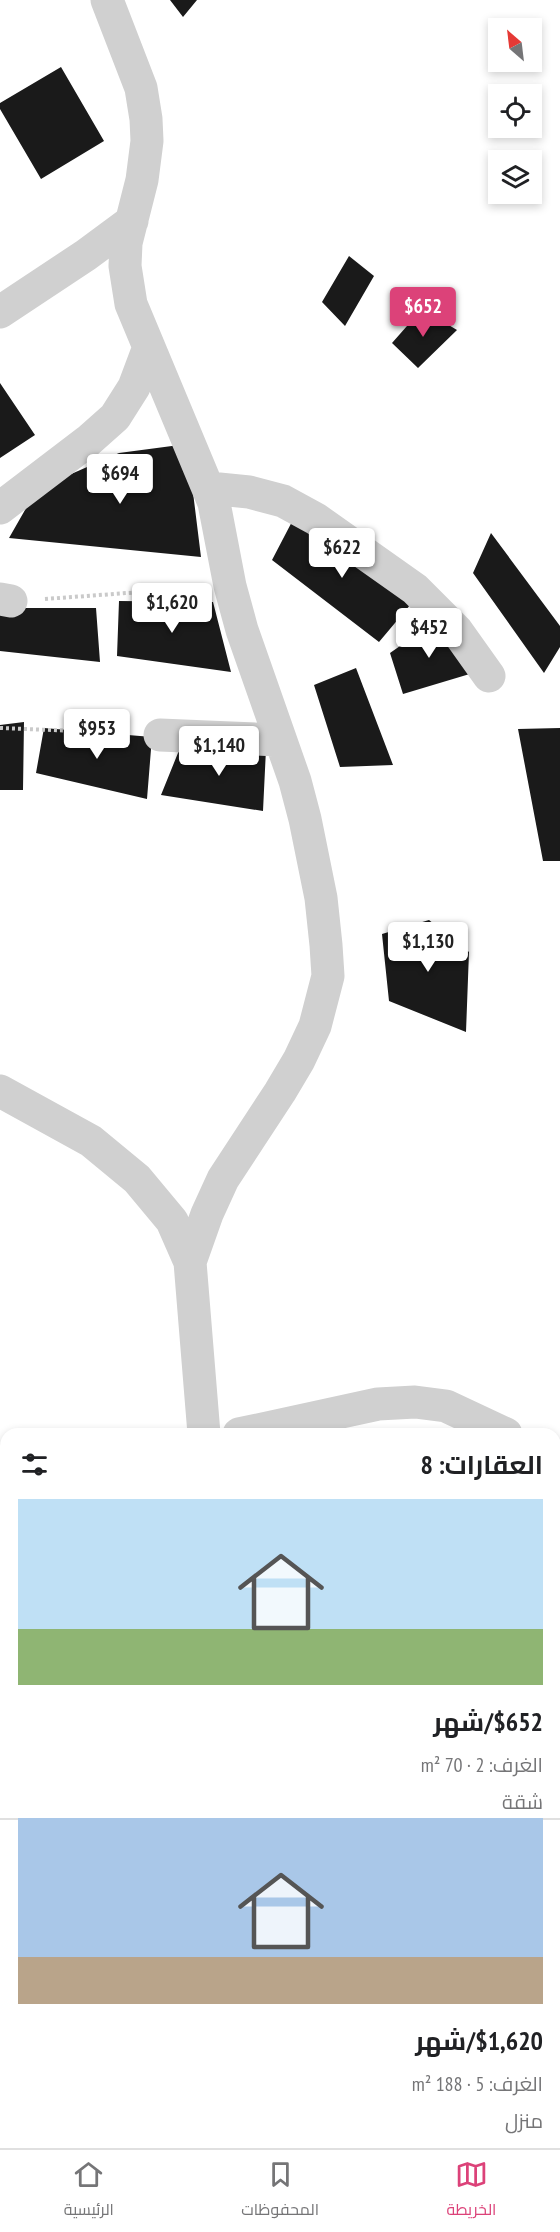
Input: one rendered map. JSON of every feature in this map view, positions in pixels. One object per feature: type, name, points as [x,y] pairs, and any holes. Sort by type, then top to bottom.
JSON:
[{"type":"street","points":[[107,0],[141,88],[146,119],[147,141],[142,180],[126,243],[125,266],[131,304],[209,488],[242,630],[295,782],[321,898],[328,976],[315,1026],[307,1043],[280,1092],[223,1179],[207,1214],[190,1262]]},
{"type":"street","points":[[0,312],[77,262],[132,221]]},
{"type":"street","points":[[0,508],[88,441],[115,417],[134,387],[149,347]]},
{"type":"street","points":[[209,488],[249,492],[283,501],[316,519],[415,589],[457,631],[489,676]]},
{"type":"street","points":[[159,735],[280,740]]},
{"type":"street","points":[[0,1091],[91,1141],[137,1179],[172,1221],[190,1262],[204,1428]]},
{"type":"street","points":[[267,1428],[378,1404],[415,1402],[446,1406],[493,1428]]},
{"type":"path","points":[[6,600],[230,586]]},
{"type":"path","points":[[0,728],[159,735]]},
{"type":"building","points":[[170,0],[197,0],[183,17]]},
{"type":"building","points":[[61,67],[104,141],[41,179],[0,109],[0,103]]},
{"type":"building","points":[[349,256],[374,276],[345,326],[322,302]]},
{"type":"building","points":[[422,309],[457,330],[418,368],[392,343]]},
{"type":"building","points":[[0,383],[35,435],[0,458]]},
{"type":"building","points":[[187,444],[201,557],[9,538],[37,489],[119,453]]},
{"type":"building","points":[[296,514],[416,598],[379,642],[272,560]]},
{"type":"building","points":[[491,533],[560,626],[560,647],[544,673],[473,573]]},
{"type":"building","points":[[119,601],[213,602],[231,672],[117,656]]},
{"type":"building","points":[[0,608],[96,608],[100,662],[0,651]]},
{"type":"building","points":[[440,618],[473,673],[403,694],[390,653]]},
{"type":"building","points":[[356,668],[393,765],[340,767],[314,685]]},
{"type":"building","points":[[24,722],[23,790],[0,790],[0,725]]},
{"type":"building","points":[[44,728],[152,737],[147,799],[36,773]]},
{"type":"building","points":[[560,728],[560,861],[543,861],[518,729]]},
{"type":"building","points":[[180,748],[266,749],[263,811],[161,795]]},
{"type":"building","points":[[429,920],[469,952],[466,1032],[389,1001],[382,934]]}]
